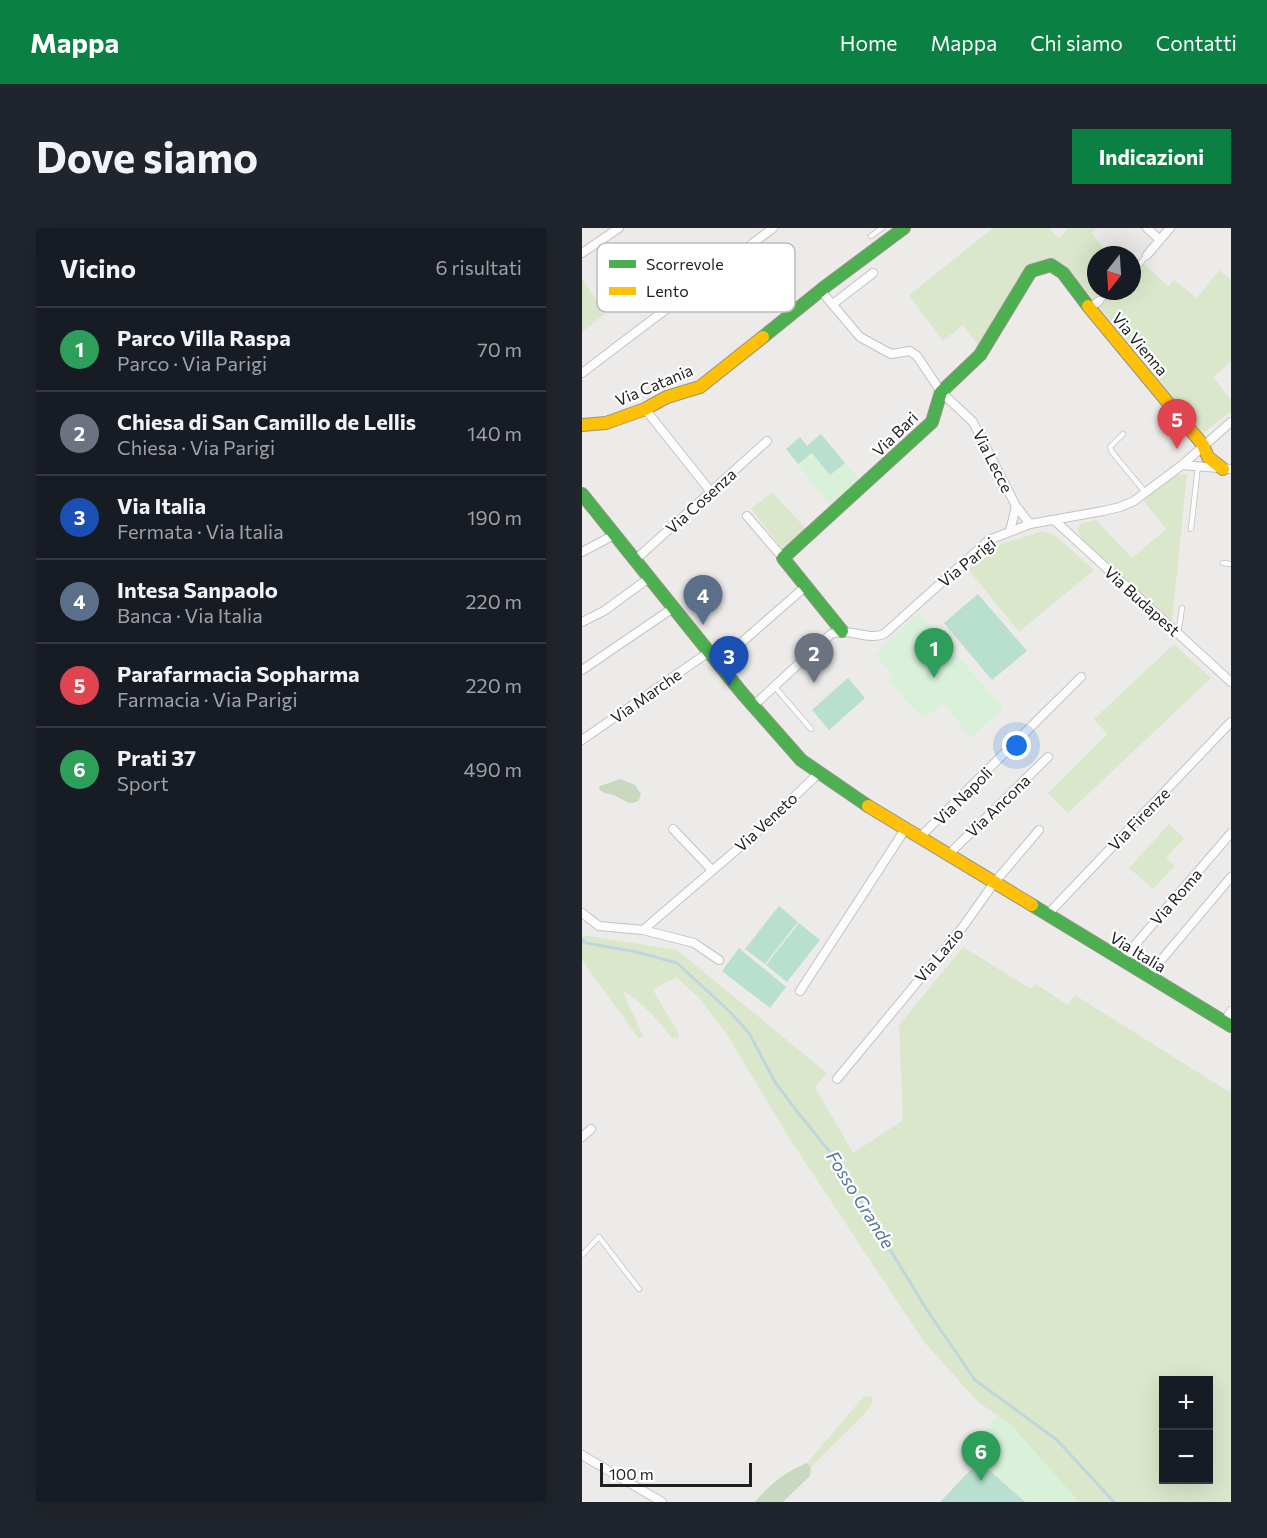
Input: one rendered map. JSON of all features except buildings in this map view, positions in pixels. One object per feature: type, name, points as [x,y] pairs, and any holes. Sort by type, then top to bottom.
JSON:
[{"type":"street","points":[[582,253],[619,228]]},
{"type":"street","points":[[753,243],[773,228]]},
{"type":"street","name":"Via Catania","points":[[795,312],[904,228]]},
{"type":"street","points":[[1147,228],[1160,240]]},
{"type":"street","points":[[1147,255],[1170,228]]},
{"type":"street","name":"Via Vienna","points":[[1051,266],[1063,273],[1094,305],[1203,445],[1208,457],[1227,469]]},
{"type":"street","name":"Via Bari","points":[[783,558],[932,422],[942,392],[980,355],[1031,271],[1051,266]]},
{"type":"street","points":[[821,291],[833,304],[873,273]]},
{"type":"street","name":"Via Lecce","points":[[833,304],[860,337],[891,354],[909,351],[917,356],[942,392],[973,422],[1016,506],[1030,524]]},
{"type":"street","points":[[582,373],[662,312]]},
{"type":"street","name":"Via Catania","points":[[582,425],[606,423],[645,409],[667,397],[700,387],[795,312]]},
{"type":"street","points":[[645,409],[711,492]]},
{"type":"street","name":"Via Parigi","points":[[842,631],[874,636],[884,634],[989,540],[1030,524],[1120,507],[1134,501],[1182,465],[1231,422]]},
{"type":"street","name":"Via Cosenza","points":[[634,561],[767,441]]},
{"type":"street","points":[[1182,465],[1227,469]]},
{"type":"street","name":"Via Italia","points":[[584,499],[753,706],[801,760],[948,855],[1147,977],[1229,1020]]},
{"type":"street","name":"Via Lecce","points":[[1010,531],[1016,506]]},
{"type":"street","points":[[747,516],[842,631],[831,634],[822,641],[753,706]]},
{"type":"street","name":"Via Budapest","points":[[1054,520],[1231,682]]},
{"type":"street","points":[[582,552],[614,535]]},
{"type":"street","points":[[582,622],[649,579]]},
{"type":"street","points":[[718,663],[806,586]]},
{"type":"street","points":[[582,670],[673,608]]},
{"type":"street","name":"Via Marche","points":[[582,740],[709,652]]},
{"type":"street","name":"Via Napoli","points":[[920,837],[1081,677]]},
{"type":"street","name":"Via Firenze","points":[[1047,915],[1231,722]]},
{"type":"street","name":"Via Ancona","points":[[948,855],[1048,758]]},
{"type":"street","name":"Via Veneto","points":[[643,930],[755,834],[819,773]]},
{"type":"street","points":[[800,991],[906,828]]},
{"type":"street","points":[[673,829],[712,870]]},
{"type":"street","name":"Via Lazio","points":[[837,1079],[962,928],[994,883],[1039,830]]},
{"type":"street","name":"Via Roma","points":[[1121,961],[1231,833]]},
{"type":"street","points":[[1147,977],[1231,877]]},
{"type":"street","points":[[582,913],[599,926],[643,930],[694,943],[719,960]]},
{"type":"street","points":[[582,1137],[591,1129]]},
{"type":"street","points":[[582,1455],[662,1502]]},
{"type":"lane","points":[[871,236],[882,228]]},
{"type":"lane","points":[[1141,262],[1147,255]]},
{"type":"lane","points":[[1094,305],[1100,300]]},
{"type":"lane","points":[[1123,434],[1110,447],[1112,453],[1145,492]]},
{"type":"lane","points":[[1191,529],[1198,466]]},
{"type":"lane","points":[[1222,563],[1231,564]]},
{"type":"lane","points":[[1176,632],[1179,628],[1182,608]]},
{"type":"lane","points":[[774,686],[811,729]]},
{"type":"lane","points":[[582,1255],[599,1237],[639,1289]]},
{"type":"green space","points":[[993,228],[1049,228],[1059,239],[1068,228],[1097,228],[1091,233],[1102,246],[1087,246],[1087,292],[1065,265],[1053,260],[1041,260],[1033,264],[981,349],[963,325],[943,341],[909,295]]},
{"type":"green space","points":[[1143,263],[1168,286],[1174,280],[1197,298],[1219,270],[1231,280],[1231,362],[1213,377],[1231,400],[1231,411],[1203,433],[1094,300],[1141,300],[1141,265]]},
{"type":"green space","points":[[582,279],[597,300],[597,312],[606,313],[582,332]]},
{"type":"green space","points":[[821,434],[845,463],[830,475],[812,453],[798,464],[786,449],[800,437],[807,446]]},
{"type":"green space","points":[[812,453],[830,475],[845,463],[859,480],[829,505],[798,464]]},
{"type":"green space","points":[[1187,474],[1172,621],[1083,540],[1077,530],[1080,524],[1096,520],[1132,558],[1166,529],[1143,500],[1174,475]]},
{"type":"green space","points":[[772,492],[806,529],[782,548],[751,509]]},
{"type":"green space","points":[[1043,531],[1056,536],[1094,570],[1019,632],[968,569],[992,547]]},
{"type":"green space","points":[[978,594],[1027,651],[992,680],[944,623]]},
{"type":"green space","points":[[919,613],[1004,708],[970,738],[944,703],[923,719],[888,681],[893,675],[875,654]]},
{"type":"green space","points":[[1174,644],[1211,678],[1068,813],[1048,793],[1107,734],[1094,719]]},
{"type":"green space","points":[[848,678],[865,698],[829,730],[812,710]]},
{"type":"green space","points":[[620,779],[635,785],[641,794],[639,800],[629,803],[599,789],[600,786]]},
{"type":"green space","points":[[1169,824],[1184,838],[1166,858],[1175,866],[1153,889],[1129,868]]},
{"type":"green space","points":[[779,906],[798,922],[765,964],[745,949]]},
{"type":"green space","points":[[799,923],[820,940],[787,982],[766,965]]},
{"type":"green space","points":[[582,935],[677,950],[827,1073],[815,1087],[853,1153],[903,1120],[899,1025],[963,947],[1031,989],[1036,984],[1068,1005],[1075,995],[1231,1093],[1231,1502],[1079,1502],[1011,1425],[978,1402],[925,1343],[791,1141],[726,1033],[699,998],[676,977],[653,990],[679,1034],[678,1038],[672,1038],[649,1012],[622,990],[643,1036],[639,1039],[582,960]]},
{"type":"green space","points":[[739,948],[786,987],[770,1008],[722,971]]},
{"type":"green space","points":[[864,1396],[872,1397],[872,1404],[867,1411],[811,1467],[807,1463]]},
{"type":"green space","points":[[997,1416],[1011,1425],[1079,1502],[1025,1502],[967,1449]]},
{"type":"green space","points":[[979,1461],[1025,1502],[940,1502]]},
{"type":"green space","points":[[807,1463],[811,1467],[810,1476],[783,1502],[755,1502],[778,1479]]},
{"type":"waterway","name":"Fosso Grande","points":[[582,940],[586,943],[637,952],[677,963],[730,1012],[749,1033],[775,1082],[838,1162],[927,1310],[975,1380],[1057,1440],[1114,1502]]},
{"type":"traffic: fast","points":[[795,311],[904,228]]},
{"type":"traffic: fast","points":[[842,631],[783,558],[932,422],[941,392],[980,355],[1031,271],[1051,265],[1063,273],[1088,306]]},
{"type":"traffic: fast","points":[[763,337],[794,312]]},
{"type":"traffic: fast","points":[[582,494],[742,693],[801,760],[868,806]]},
{"type":"traffic: fast","points":[[1032,905],[1231,1026]]},
{"type":"traffic: slow","points":[[1088,306],[1203,445],[1208,457],[1223,469]]},
{"type":"traffic: slow","points":[[582,425],[606,423],[645,409],[667,397],[700,387],[763,337]]},
{"type":"traffic: slow","points":[[868,806],[1032,905]]},
{"type":"place","name":"Parafarmacia Sopharma","points":[[1177,449]]},
{"type":"place","name":"Intesa Sanpaolo","points":[[703,625]]},
{"type":"place","name":"Parco Villa Raspa","points":[[934,678]]},
{"type":"place","name":"Chiesa di San Camillo de Lellis","points":[[814,683]]},
{"type":"place","name":"Via Italia","points":[[729,686]]},
{"type":"place","name":"Prati 37","points":[[981,1481]]}]
